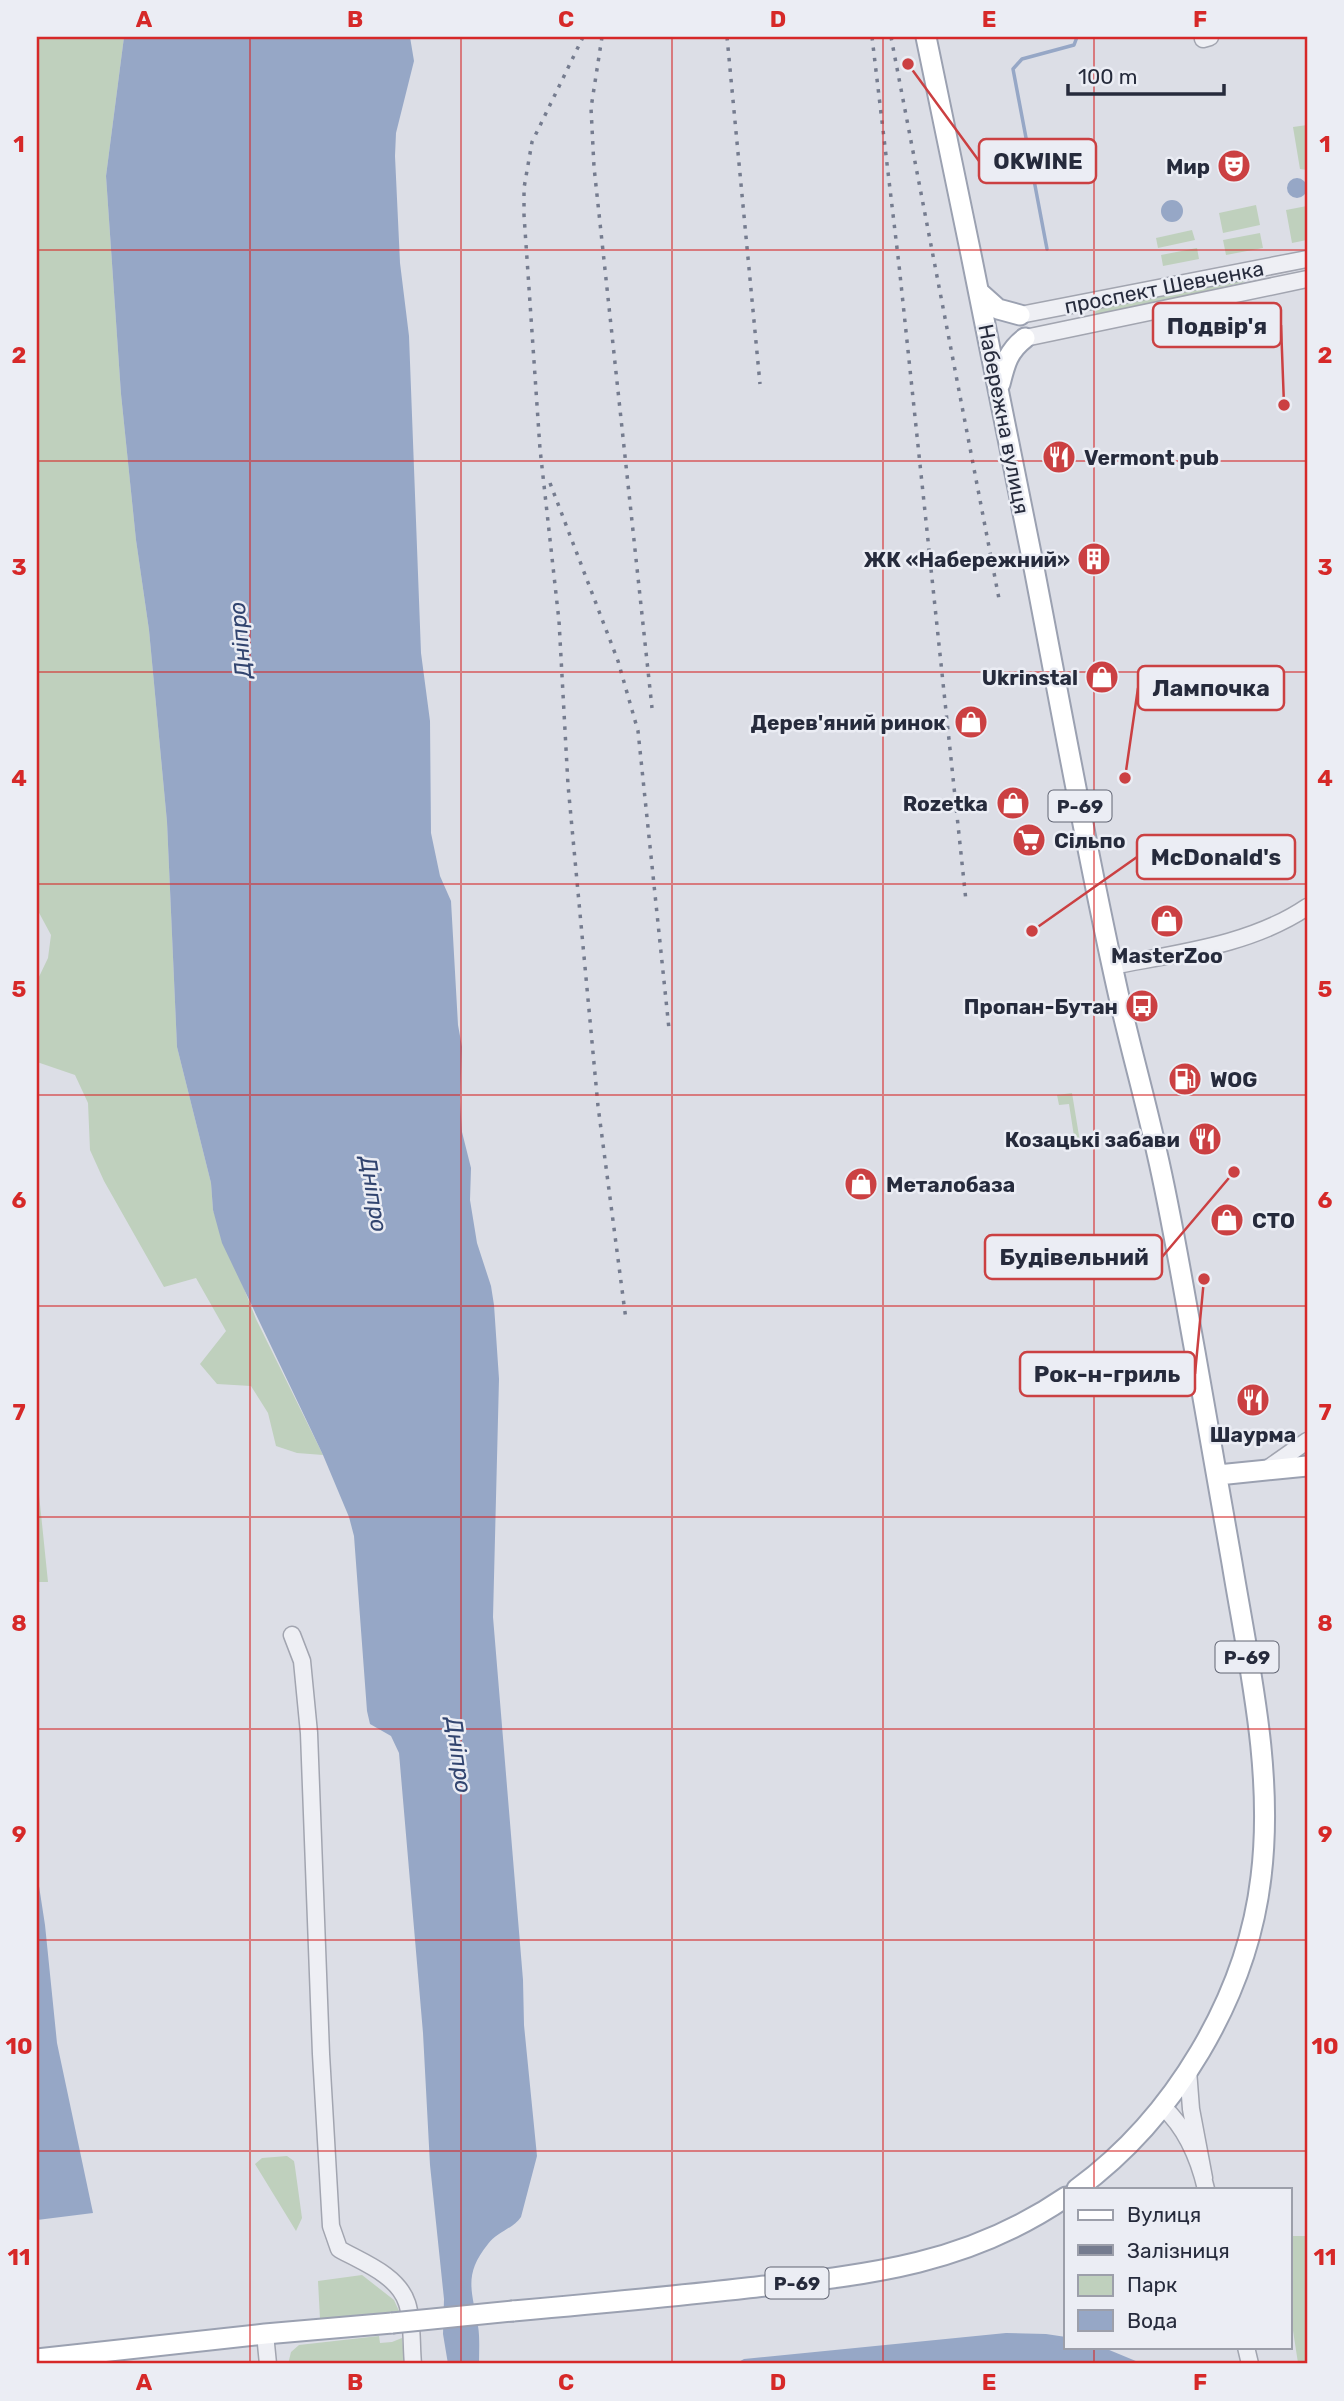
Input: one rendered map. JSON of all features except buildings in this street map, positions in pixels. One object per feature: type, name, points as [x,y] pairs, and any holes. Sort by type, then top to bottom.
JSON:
[{"type":"main road","name":"Набережна вулиця","points":[[926,37],[999,388],[1112,966],[1158,1157],[1219,1475],[1259,1736],[1265,1816],[1264,1852],[1261,1884],[1244,1953],[1224,2003],[1188,2070],[1163,2107]]},
{"type":"main road","points":[[979,292],[998,309],[1020,315]]},
{"type":"main road","points":[[988,336],[1020,315]]},
{"type":"main road","points":[[988,336],[1001,339],[1024,338]]},
{"type":"main road","points":[[999,388],[1006,359],[1013,347],[1024,338]]},
{"type":"main road","points":[[1219,1475],[1307,1466]]},
{"type":"main road","name":"Р-69","points":[[1078,2188],[1128,2147],[1163,2107]]},
{"type":"main road","name":"Р-69","points":[[37,2359],[810,2281],[911,2266],[974,2247],[1017,2227],[1064,2198]]},
{"type":"street","name":"проспект Шевченка","points":[[1020,315],[1307,259]]},
{"type":"street","name":"проспект Шевченка","points":[[1024,338],[1307,279]]},
{"type":"street","points":[[1086,303],[1090,323]]},
{"type":"street","points":[[1112,966],[1201,950],[1267,928],[1307,907]]},
{"type":"street","points":[[1267,1469],[1307,1441]]},
{"type":"street","points":[[292,1635],[302,1661],[309,1733],[321,2054],[331,2226],[339,2249],[387,2277],[401,2290],[408,2305],[413,2364]]},
{"type":"street","points":[[1188,2070],[1191,2109],[1205,2184]]},
{"type":"street","points":[[1163,2107],[1176,2119],[1205,2184]]},
{"type":"street","points":[[265,2334],[268,2364]]},
{"type":"green space","points":[[37,37],[124,37],[106,176],[121,394],[136,540],[149,630],[167,822],[177,1047],[211,1183],[213,1210],[256,1319],[323,1455],[297,1453],[276,1446],[268,1413],[251,1386],[217,1384],[200,1364],[226,1331],[196,1278],[164,1287],[104,1181],[90,1150],[88,1103],[75,1075],[37,1062],[37,981],[48,958],[51,935],[37,909]]},
{"type":"green space","points":[[1307,125],[1307,170],[1300,169],[1293,127]]},
{"type":"green space","points":[[1256,205],[1260,225],[1223,233],[1219,213]]},
{"type":"green space","points":[[1307,206],[1307,240],[1292,243],[1286,210]]},
{"type":"green space","points":[[1192,230],[1195,240],[1158,248],[1156,238]]},
{"type":"green space","points":[[1260,233],[1263,248],[1226,255],[1223,240]]},
{"type":"green space","points":[[1197,248],[1199,259],[1163,266],[1161,255]]},
{"type":"green space","points":[[1245,276],[1245,282],[1098,315],[1095,313],[1096,309]]},
{"type":"green space","points":[[1072,1093],[1081,1148],[1076,1149],[1069,1104],[1059,1105],[1057,1095]]},
{"type":"green space","points":[[37,1475],[48,1582],[37,1582]]},
{"type":"green space","points":[[287,2156],[294,2161],[302,2218],[296,2231],[255,2164],[262,2158]]},
{"type":"green space","points":[[1292,2236],[1307,2236],[1307,2364],[1298,2363],[1292,2324]]},
{"type":"green space","points":[[362,2275],[394,2300],[399,2311],[320,2319],[318,2281]]},
{"type":"green space","points":[[379,2336],[380,2343],[402,2338],[405,2364],[288,2364],[291,2352],[299,2345]]},
{"type":"water","name":"Дніпро","points":[[124,37],[410,37],[414,61],[396,133],[395,156],[400,263],[409,336],[421,653],[430,721],[431,833],[440,876],[451,901],[458,1025],[462,1047],[462,1132],[471,1168],[470,1200],[477,1243],[491,1286],[494,1305],[499,1379],[493,1617],[523,1980],[524,2025],[537,2156],[521,2217],[488,2244],[472,2274],[472,2293],[479,2335],[479,2364],[448,2364],[443,2334],[444,2299],[430,2165],[423,2033],[399,1753],[391,1736],[370,1724],[367,1711],[354,1536],[349,1517],[323,1455],[222,1243],[213,1210],[211,1183],[177,1047],[167,822],[149,630],[136,540],[121,394],[106,176]]},
{"type":"water","points":[[1293,178],[1301,178],[1307,188],[1301,198],[1293,198],[1287,192],[1287,184]]},
{"type":"water","points":[[1172,200],[1182,207],[1183,211],[1176,221],[1172,222],[1162,215],[1161,211],[1168,201]]},
{"type":"water","points":[[37,1873],[57,2043],[93,2213],[37,2220]]},
{"type":"water","points":[[1006,2333],[1064,2337],[1064,2348],[1104,2348],[1143,2364],[735,2364],[744,2359]]},
{"type":"waterway","points":[[1047,249],[1013,69],[1022,59],[1074,45],[1077,37]]},
{"type":"railway","points":[[583,37],[532,142],[524,188],[524,215],[540,449],[559,621],[568,785],[598,1106],[626,1320]]},
{"type":"railway","points":[[602,37],[591,108],[594,167],[652,708]]},
{"type":"railway","points":[[727,37],[760,384]]},
{"type":"railway","points":[[872,37],[899,265],[966,901]]},
{"type":"railway","points":[[891,37],[1000,604]]},
{"type":"railway","points":[[550,483],[618,661],[638,731],[669,1029]]},
{"type":"place","name":"OKWINE","points":[[908,64]]},
{"type":"place","name":"Мир","points":[[1234,166]]},
{"type":"place","name":"Подвір'я","points":[[1284,405]]},
{"type":"place","name":"Vermont pub","points":[[1059,457]]},
{"type":"place","name":"ЖК «Набережний»","points":[[1094,559]]},
{"type":"place","name":"Ukrinstal","points":[[1102,677]]},
{"type":"place","name":"Дерев'яний ринок","points":[[971,722]]},
{"type":"place","name":"Лампочка","points":[[1125,778]]},
{"type":"place","name":"Rozetka","points":[[1013,803]]},
{"type":"place","name":"Сільпо","points":[[1029,840]]},
{"type":"place","name":"MasterZoo","points":[[1167,921]]},
{"type":"place","name":"McDonald's","points":[[1032,931]]},
{"type":"place","name":"Пропан-Бутан","points":[[1142,1006]]},
{"type":"place","name":"WOG","points":[[1185,1079]]},
{"type":"place","name":"Козацькі забави","points":[[1205,1139]]},
{"type":"place","name":"Будівельний","points":[[1234,1172]]},
{"type":"place","name":"Металобаза","points":[[861,1184]]},
{"type":"place","name":"СТО","points":[[1227,1220]]},
{"type":"place","name":"Рок-н-гриль","points":[[1204,1279]]},
{"type":"place","name":"Шаурма","points":[[1253,1400]]}]
